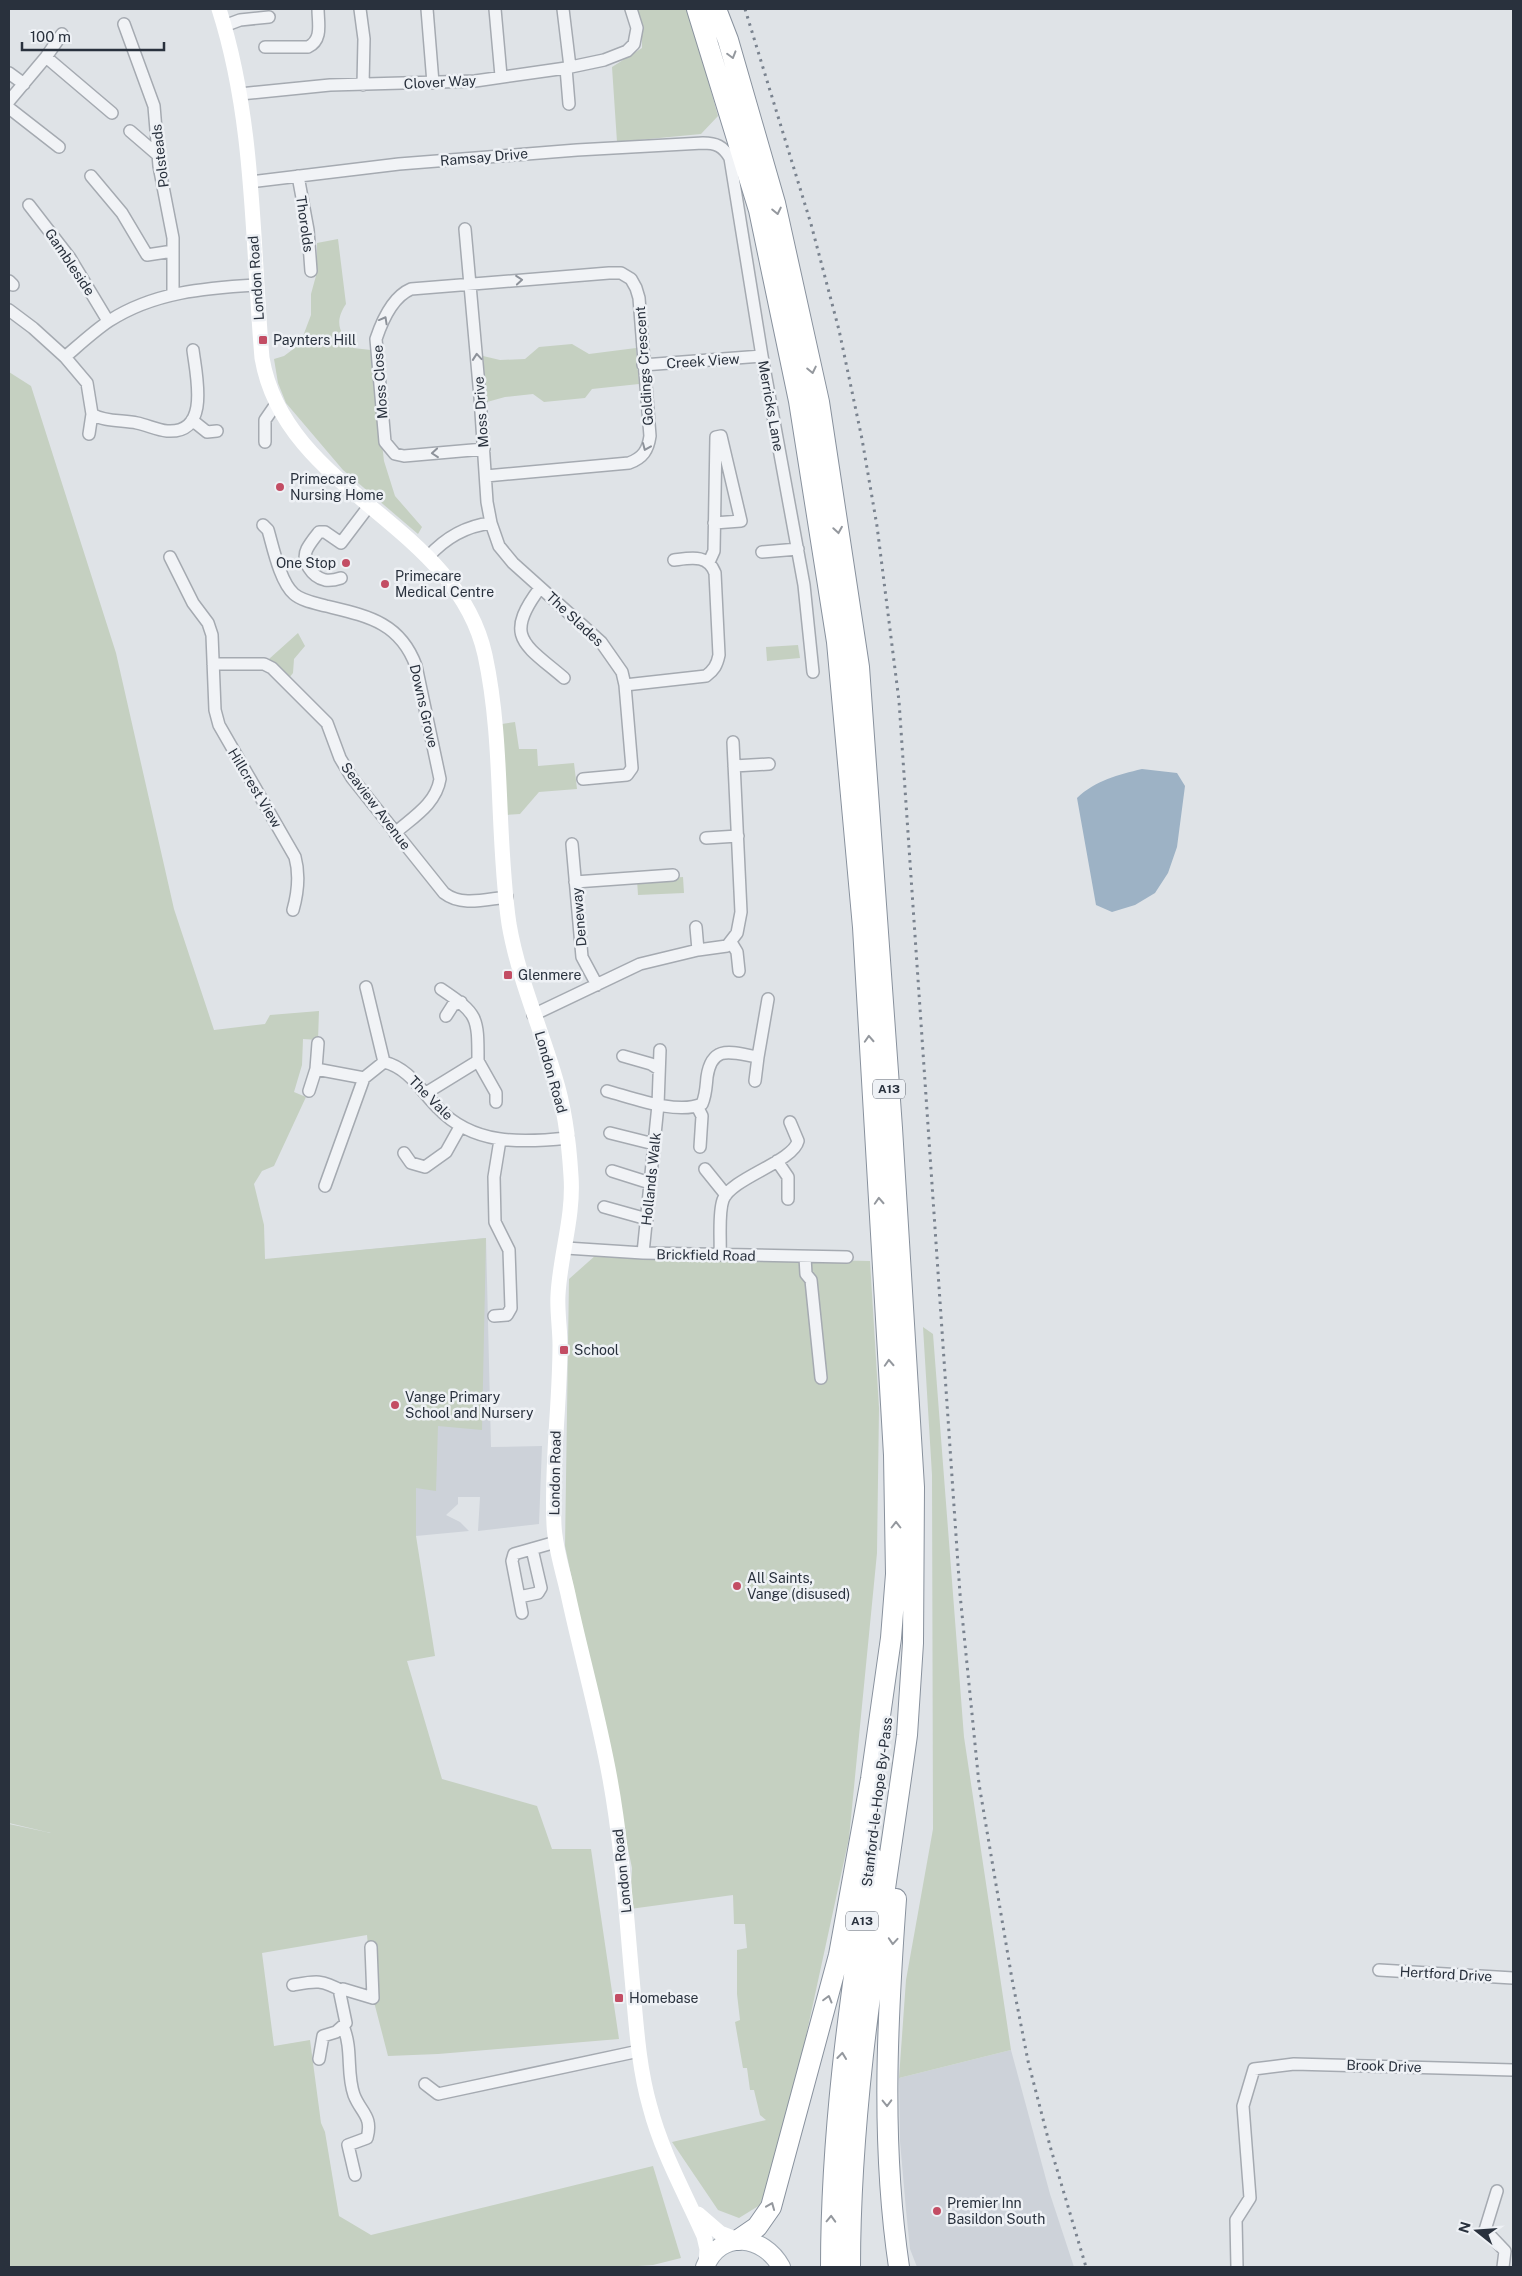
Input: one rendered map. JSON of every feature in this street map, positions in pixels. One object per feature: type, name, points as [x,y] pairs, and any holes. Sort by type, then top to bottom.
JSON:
[{"type":"highway","name":"A13","points":[[697,9],[759,210],[799,401],[837,642],[863,937],[892,1409],[896,1574],[891,1638],[873,1769],[839,1955],[771,2207],[758,2228],[738,2240]]},
{"type":"highway","name":"A13","points":[[716,9],[775,203],[817,393],[859,667],[892,1128],[914,1487],[913,1643],[888,2004],[889,2167],[899,2267]]},
{"type":"highway","name":"Stanford-le-Hope By-Pass","points":[[831,2267],[832,2185],[841,2069],[885,1750],[892,1682],[896,1574]]},
{"type":"highway","name":"A13","points":[[850,2267],[851,2182],[855,2122],[867,2010],[907,1735]]},
{"type":"main road","name":"London Road","points":[[219,9],[234,61],[240,94],[250,182],[256,285],[262,358],[266,380],[276,404],[315,456],[338,479],[428,557],[459,593],[473,617],[484,651],[492,694],[510,925],[520,971],[533,1015],[554,1072],[561,1100],[568,1138],[572,1183],[571,1220],[558,1294],[560,1345],[554,1521],[556,1542],[613,1795],[620,1844],[639,2051],[650,2107],[671,2167],[692,2207],[706,2242],[705,2266]]},
{"type":"main road","name":"London Road","points":[[692,2207],[714,2230],[738,2240]]},
{"type":"main road","points":[[705,2266],[715,2250],[730,2241],[738,2240],[762,2247],[775,2258],[781,2267]]},
{"type":"street","points":[[265,47],[308,47],[314,44],[318,39],[319,32],[318,9]]},
{"type":"street","points":[[360,9],[364,39],[363,85]]},
{"type":"street","points":[[427,9],[434,83]]},
{"type":"street","points":[[495,9],[501,76]]},
{"type":"street","points":[[563,9],[569,104]]},
{"type":"street","name":"Clover Way","points":[[240,94],[311,86],[475,81],[568,67],[618,55],[634,44],[637,28],[631,9]]},
{"type":"street","points":[[224,26],[240,20],[269,16]]},
{"type":"street","name":"Polsteads","points":[[124,24],[154,106],[159,156],[173,238],[173,293]]},
{"type":"street","points":[[9,101],[46,57],[62,34]]},
{"type":"street","points":[[46,57],[112,113]]},
{"type":"street","points":[[9,73],[24,84]]},
{"type":"street","points":[[9,108],[60,147]]},
{"type":"street","points":[[130,131],[159,156]]},
{"type":"street","name":"Ramsay Drive","points":[[250,182],[399,164],[577,150],[703,143],[719,145]]},
{"type":"street","name":"Merricks Lane","points":[[719,145],[730,158],[762,356],[804,585],[813,672]]},
{"type":"street","points":[[91,176],[122,213],[147,255],[173,251]]},
{"type":"street","name":"Thorolds","points":[[298,176],[308,230],[311,271]]},
{"type":"street","name":"Gambleside","points":[[30,205],[70,258],[108,321]]},
{"type":"street","name":"Moss Drive","points":[[464,229],[487,502],[491,523]]},
{"type":"street","name":"Goldings Crescent","points":[[470,285],[589,274],[621,273],[631,279],[637,290],[650,436],[648,446],[638,460],[614,465],[486,476]]},
{"type":"street","points":[[65,358],[108,321],[130,309],[173,293],[256,285]]},
{"type":"street","name":"Moss Close","points":[[470,285],[411,289],[402,292],[397,297],[380,328],[376,339],[384,442],[395,454],[404,456],[484,449]]},
{"type":"street","points":[[9,310],[33,328],[88,383],[92,414],[89,434]]},
{"type":"street","points":[[92,414],[97,417],[134,422],[166,431],[182,428],[192,420],[198,411],[199,398],[193,350]]},
{"type":"street","name":"Creek View","points":[[643,365],[762,356]]},
{"type":"street","points":[[265,442],[265,420],[276,404]]},
{"type":"street","points":[[192,420],[207,432],[217,432]]},
{"type":"street","points":[[709,562],[714,551],[714,523],[716,437],[721,436],[740,521],[714,523]]},
{"type":"street","points":[[341,578],[332,581],[323,580],[315,574],[306,563],[306,550],[319,532],[325,532],[341,543],[369,506]]},
{"type":"street","points":[[428,557],[444,540],[464,530],[491,523]]},
{"type":"street","name":"The Slades","points":[[491,523],[499,546],[540,588],[601,642],[622,672],[625,685],[632,768],[627,775],[583,779]]},
{"type":"street","name":"Downs Grove","points":[[263,525],[268,530],[281,572],[293,594],[316,603],[372,618],[383,624],[404,642],[411,652],[416,666],[440,779],[438,790],[432,801],[395,833]]},
{"type":"street","points":[[762,552],[798,549]]},
{"type":"street","name":"Hillcrest View","points":[[170,557],[193,603],[208,623],[212,635],[215,710],[219,725],[295,856],[298,868],[298,893],[293,910]]},
{"type":"street","points":[[625,685],[706,676],[713,671],[719,655],[715,573],[709,562],[696,558],[674,560]]},
{"type":"street","points":[[540,588],[525,607],[520,628],[522,638],[529,648],[564,678]]},
{"type":"street","name":"Seaview Avenue","points":[[213,664],[256,663],[272,668],[327,723],[340,758],[352,778],[439,887],[450,898],[464,901],[507,897]]},
{"type":"street","points":[[533,1015],[640,964],[698,950],[728,946],[731,942],[737,933],[741,912],[733,742]]},
{"type":"street","points":[[734,766],[770,764]]},
{"type":"street","points":[[706,838],[738,836]]},
{"type":"street","name":"Deneway","points":[[572,844],[582,957],[597,985]]},
{"type":"street","points":[[575,882],[673,875]]},
{"type":"street","points":[[696,927],[698,950]]},
{"type":"street","points":[[731,942],[738,952],[739,971]]},
{"type":"street","points":[[325,1186],[364,1078],[384,1062],[366,987]]},
{"type":"street","points":[[441,989],[469,1008],[478,1028],[478,1061],[496,1093],[496,1102]]},
{"type":"street","points":[[755,1081],[768,999]]},
{"type":"street","points":[[446,1016],[453,1005],[461,1002]]},
{"type":"street","points":[[309,1091],[316,1069],[318,1043]]},
{"type":"street","name":"Hollands Walk","points":[[643,1253],[658,1105],[660,1050]]},
{"type":"street","points":[[607,1091],[658,1105],[697,1106],[702,1104],[706,1095],[710,1063],[714,1056],[721,1052],[758,1057]]},
{"type":"street","points":[[622,1056],[651,1064],[659,1069]]},
{"type":"street","points":[[426,1093],[478,1061]]},
{"type":"street","name":"The Vale","points":[[384,1062],[397,1065],[426,1093],[438,1109],[460,1126],[500,1140],[528,1142],[568,1138]]},
{"type":"street","points":[[316,1069],[364,1078]]},
{"type":"street","points":[[697,1106],[702,1116],[700,1147]]},
{"type":"street","points":[[720,1255],[722,1204],[726,1195],[733,1188],[777,1161],[798,1144],[790,1122]]},
{"type":"street","points":[[404,1153],[408,1168],[425,1167],[446,1152],[460,1126]]},
{"type":"street","points":[[610,1132],[654,1144]]},
{"type":"street","points":[[494,1316],[507,1315],[511,1308],[509,1250],[494,1222],[494,1177],[500,1140]]},
{"type":"street","points":[[777,1161],[788,1177],[788,1200]]},
{"type":"street","points":[[705,1169],[726,1195]]},
{"type":"street","points":[[612,1171],[650,1183]]},
{"type":"street","points":[[604,1208],[647,1219]]},
{"type":"street","name":"Brickfield Road","points":[[566,1248],[643,1253],[847,1257]]},
{"type":"street","points":[[805,1257],[806,1274],[811,1280],[821,1378]]},
{"type":"street","points":[[522,1613],[512,1560],[514,1554],[556,1542]]},
{"type":"street","points":[[519,1597],[538,1593],[541,1588],[532,1549]]},
{"type":"street","points":[[293,1985],[327,1982],[342,1991],[343,1989],[374,1998],[371,1947]]},
{"type":"street","name":"Hertford Drive","points":[[1379,1970],[1513,1978]]},
{"type":"street","points":[[319,2059],[323,2036],[336,2032],[346,2023],[340,1994],[342,1991]]},
{"type":"street","points":[[343,2026],[348,2037],[351,2055],[351,2082],[355,2097],[370,2127],[367,2138],[348,2145],[355,2175]]},
{"type":"street","points":[[425,2084],[438,2094],[639,2051]]},
{"type":"street","name":"Brook Drive","points":[[1236,2267],[1236,2220],[1250,2198],[1243,2106],[1254,2069],[1294,2064],[1513,2070]]},
{"type":"street","points":[[1497,2191],[1485,2230],[1505,2251],[1503,2267]]},
{"type":"shaded area","name":"Vange Primary School and Nursery","points":[[486,1238],[491,1447],[542,1446],[539,1524],[478,1531],[480,1497],[458,1497],[458,1504],[446,1515],[460,1522],[469,1531],[309,1546],[289,1257]]},
{"type":"shaded area","points":[[1011,2050],[1050,2194],[1074,2267],[917,2267],[910,2249],[906,2210],[900,2141],[899,2078]]},
{"type":"green space","points":[[636,9],[688,9],[718,116],[701,134],[617,142],[612,67],[642,48],[642,25]]},
{"type":"green space","points":[[338,239],[346,304],[340,316],[341,332],[353,348],[371,350],[384,461],[395,496],[422,527],[418,534],[343,470],[286,403],[278,383],[274,359],[284,356],[300,344],[311,315],[311,294],[317,272],[317,243]]},
{"type":"green space","points":[[572,344],[589,354],[636,348],[639,384],[592,389],[585,398],[544,402],[533,394],[505,397],[487,402],[483,356],[500,360],[525,359],[539,347]]},
{"type":"green space","points":[[9,372],[31,386],[116,653],[174,909],[214,1030],[265,1024],[270,1015],[319,1011],[318,1040],[303,1039],[302,1065],[294,1092],[306,1097],[274,1166],[262,1171],[254,1184],[264,1225],[265,1259],[486,1238],[482,1430],[438,1426],[436,1491],[416,1488],[416,1536],[435,1656],[407,1661],[442,1779],[537,1806],[552,1849],[591,1849],[619,2039],[438,2054],[388,2056],[373,1998],[367,1935],[262,1953],[274,2046],[310,2040],[321,2123],[325,2132],[339,2216],[371,2235],[653,2166],[681,2258],[653,2265],[623,2267],[9,2267],[9,1824],[51,1833],[9,1823]]},
{"type":"green space","points":[[298,633],[305,646],[294,659],[293,673],[289,678],[269,659]]},
{"type":"green space","points":[[798,645],[800,658],[767,661],[766,647]]},
{"type":"green space","points":[[515,722],[519,749],[537,749],[538,766],[574,763],[577,789],[539,792],[520,814],[506,815],[502,724]]},
{"type":"green space","points":[[683,877],[684,893],[638,895],[637,880]]},
{"type":"green space","points":[[596,1255],[870,1261],[879,1408],[877,1553],[849,1838],[785,2133],[760,2205],[739,2218],[718,2210],[672,2142],[766,2120],[760,2115],[754,2090],[750,2090],[747,2068],[743,2068],[735,2022],[740,2020],[737,1994],[737,1950],[747,1948],[745,1924],[734,1924],[733,1895],[630,1909],[632,1868],[565,1546],[569,1279]]},
{"type":"green space","points":[[923,1327],[933,1334],[964,1737],[1011,2050],[899,2078],[906,1980],[933,1829],[932,1475]]},
{"type":"water","points":[[1142,769],[1177,773],[1185,786],[1177,847],[1168,873],[1155,893],[1135,905],[1112,912],[1096,905],[1077,798],[1100,782]]},
{"type":"railway","points":[[745,9],[811,224],[839,330],[862,439],[877,526],[899,701],[960,1594],[979,1784],[1028,2061],[1050,2146],[1086,2267]]},
{"type":"place","name":"Paynters Hill","points":[[263,340]]},
{"type":"place","name":"Primecare Nursing Home","points":[[280,487]]},
{"type":"place","name":"One Stop","points":[[346,563]]},
{"type":"place","name":"Primecare Medical Centre","points":[[385,584]]},
{"type":"place","name":"Glenmere","points":[[508,975]]},
{"type":"place","name":"School","points":[[564,1350]]},
{"type":"place","name":"Vange Primary School and Nursery","points":[[395,1405]]},
{"type":"place","name":"All Saints, Vange (disused)","points":[[737,1586]]},
{"type":"place","name":"Homebase","points":[[619,1998]]},
{"type":"place","name":"Premier Inn Basildon South","points":[[937,2211]]}]
